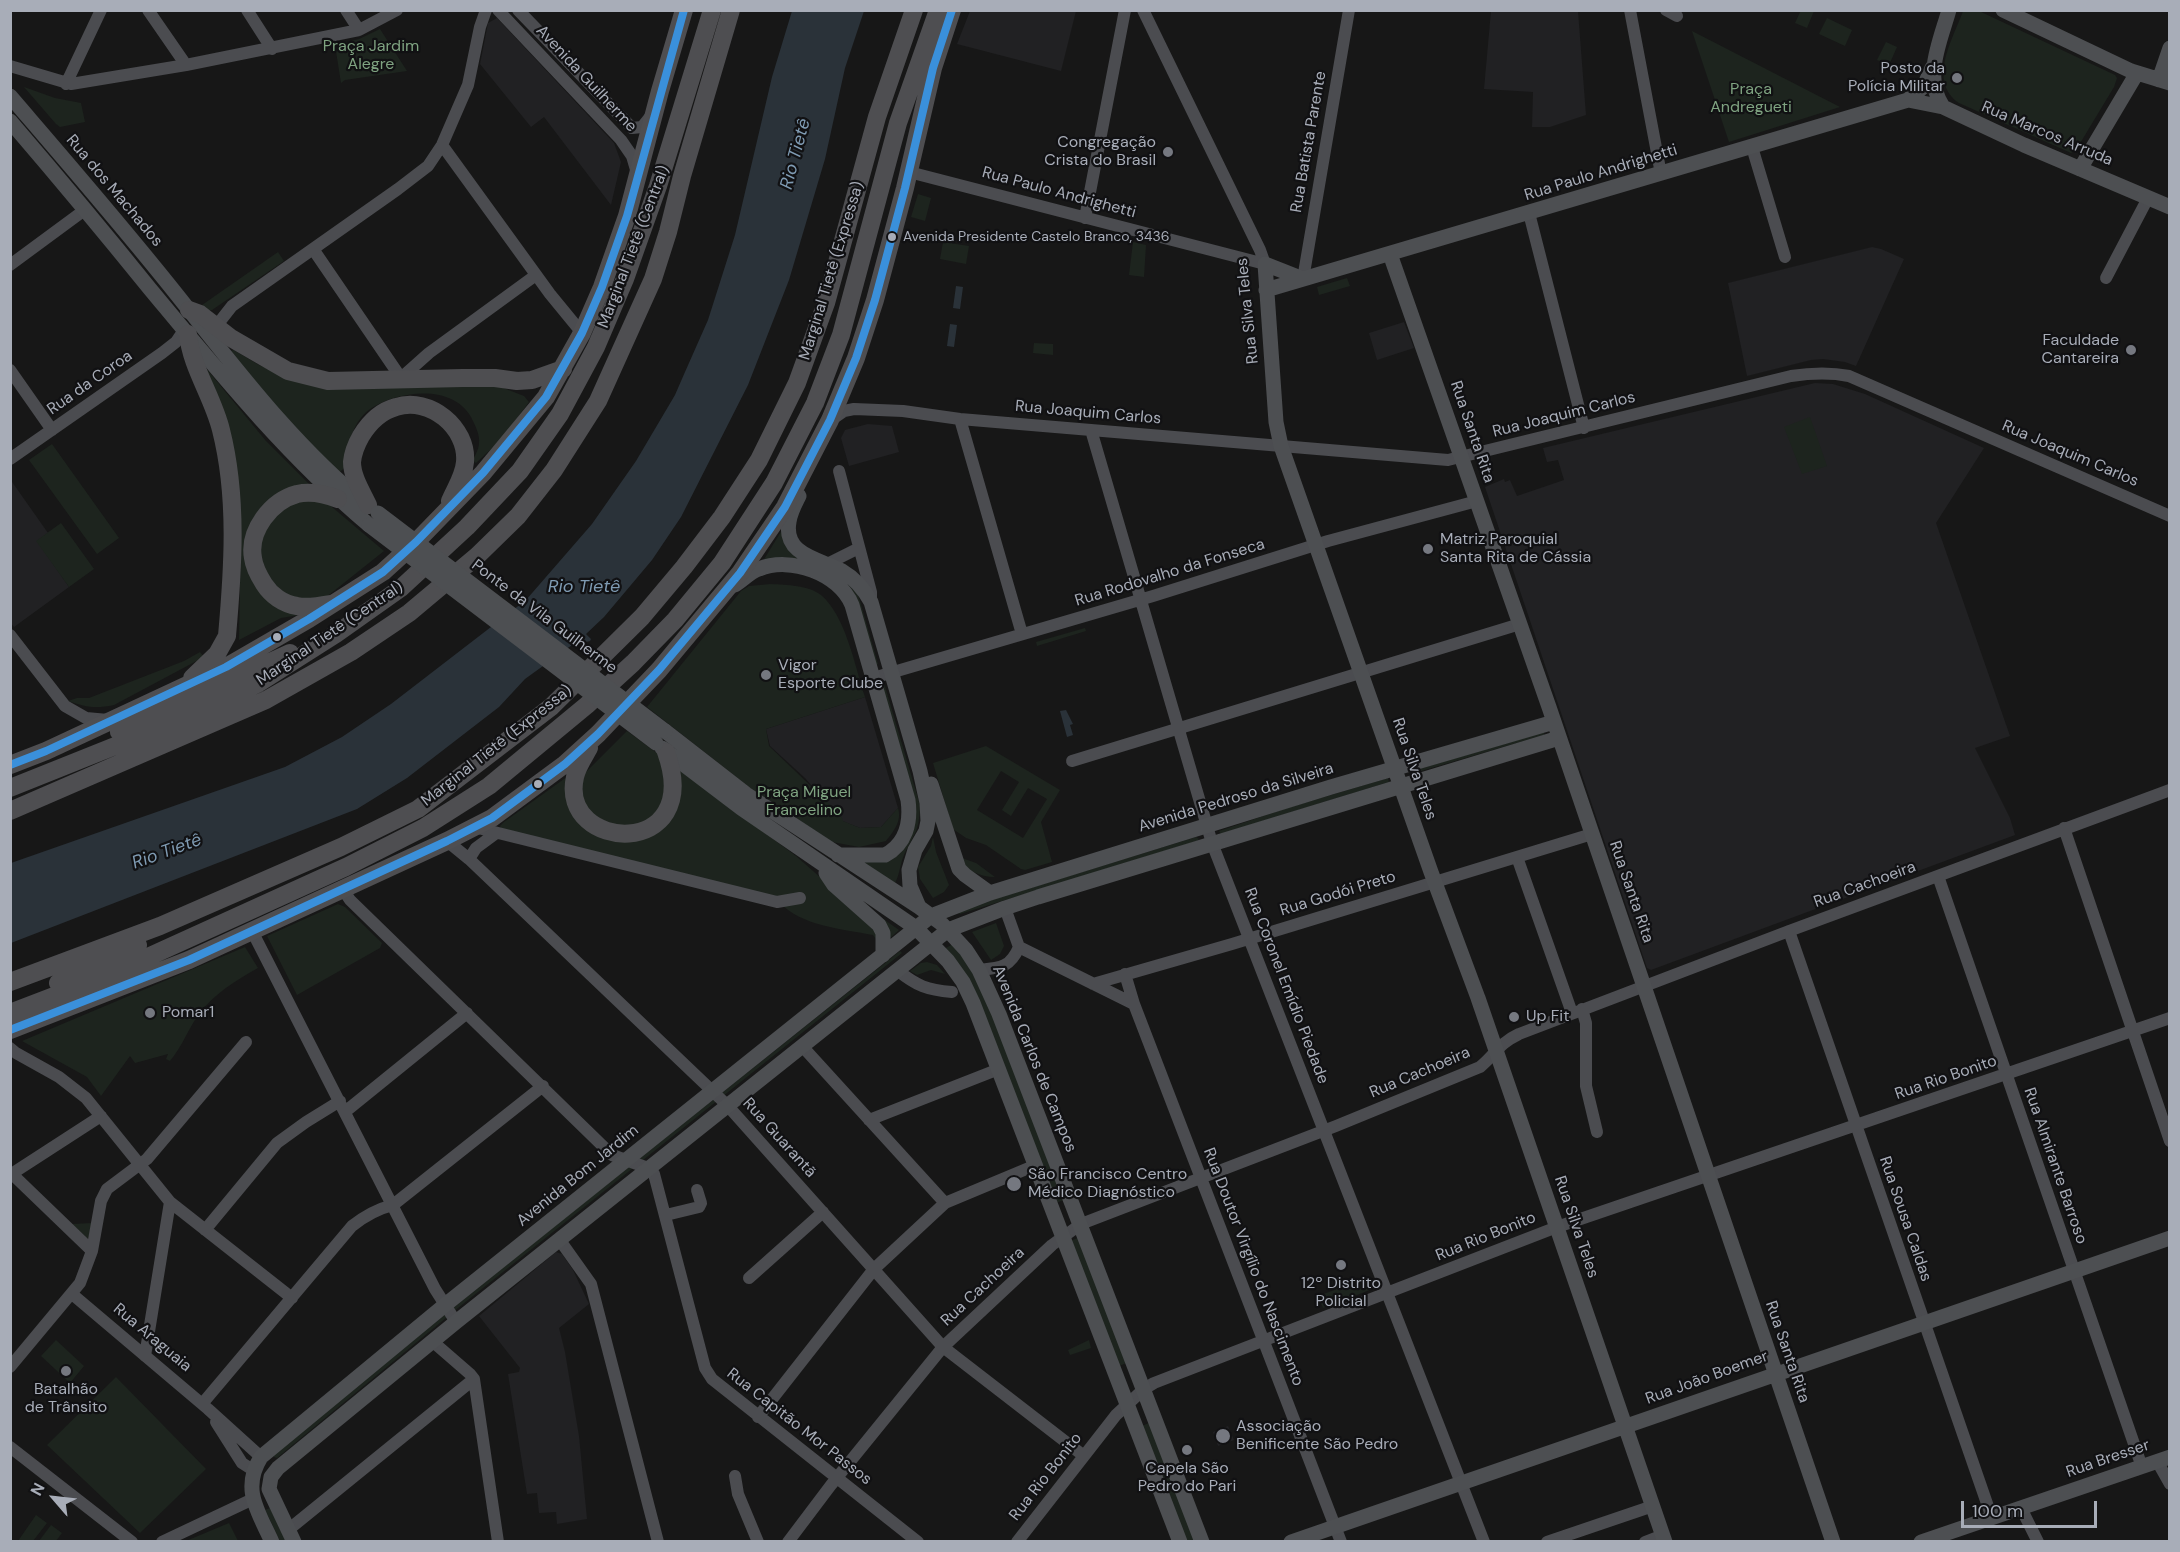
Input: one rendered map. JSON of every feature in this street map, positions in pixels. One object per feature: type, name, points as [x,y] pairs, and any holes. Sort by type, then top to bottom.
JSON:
[{"type":"highway","points":[[10,765],[61,744],[226,667],[383,572],[444,514],[522,428],[546,397],[563,369],[582,333],[609,270],[638,177],[654,111],[684,10]]},
{"type":"highway","points":[[658,186],[658,157],[699,10]]},
{"type":"highway","name":"Marginal Tietê (Central)","points":[[10,788],[185,718],[260,683],[336,634],[401,588],[467,527],[519,471],[560,414],[596,347],[625,279],[658,186],[712,10]]},
{"type":"highway","points":[[10,811],[266,700],[351,652],[409,613],[477,556],[518,516],[554,470],[598,401],[653,279],[731,10]]},
{"type":"highway","name":"Marginal Tietê (Expressa)","points":[[10,982],[160,926],[341,847],[418,809],[551,707],[642,617],[722,517],[759,460],[797,383],[826,303],[877,117],[914,10]]},
{"type":"highway","points":[[877,117],[890,99],[923,10]]},
{"type":"highway","points":[[10,1013],[104,977],[346,867],[423,828],[489,786],[586,705],[633,663],[675,620],[722,563],[774,483],[815,403],[841,335],[898,123],[938,10]]},
{"type":"highway","points":[[10,1030],[189,960],[492,818],[545,779],[598,734],[659,670],[730,587],[784,507],[830,420],[856,358],[875,300],[909,172],[933,68],[952,10]]},
{"type":"highway","points":[[860,271],[870,256],[919,94],[933,68]]},
{"type":"highway","points":[[189,310],[200,314],[218,329],[288,371],[328,381],[401,378],[495,378],[517,381],[532,380],[563,369]]},
{"type":"highway","points":[[186,332],[189,350],[207,387],[222,432],[231,488],[232,512],[227,636],[217,654],[186,686]]},
{"type":"highway","points":[[371,515],[353,469],[352,461],[357,442],[367,426],[381,414],[398,406],[414,405],[431,409],[444,416],[463,441],[465,462],[463,472],[444,514]]},
{"type":"highway","points":[[332,604],[299,606],[282,601],[273,595],[266,588],[257,571],[252,546],[263,519],[285,499],[307,493],[323,494],[338,499]]},
{"type":"highway","points":[[61,744],[93,744],[267,663],[336,634]]},
{"type":"highway","points":[[400,861],[419,845],[517,777],[572,731],[586,705]]},
{"type":"highway","points":[[598,734],[575,777],[575,803],[586,818],[610,833],[622,835],[637,834],[659,821],[672,796],[673,770],[662,742]]},
{"type":"highway","points":[[10,1005],[135,948],[160,926]]},
{"type":"main road","points":[[1908,100],[1924,86],[1932,68],[1949,10]]},
{"type":"main road","points":[[2003,10],[2137,73],[2164,81],[2169,48]]},
{"type":"main road","points":[[1932,68],[1935,92],[1943,107]]},
{"type":"main road","points":[[2080,169],[2137,73]]},
{"type":"main road","name":"Rua dos Machados","points":[[10,96],[107,209],[189,310]]},
{"type":"main road","name":"Rua Paulo Andrighetti","points":[[1266,290],[1908,100]]},
{"type":"main road","name":"Rua Marcos Arruda","points":[[1908,100],[1943,107],[2169,207]]},
{"type":"main road","name":"Rua dos Machados","points":[[10,122],[86,209],[186,332]]},
{"type":"main road","name":"Rua Santa Rita","points":[[1390,254],[1554,722],[1833,1542]]},
{"type":"main road","name":"Rua Paulo Andrighetti","points":[[1265,264],[1303,279]]},
{"type":"main road","name":"Rua Silva Teles","points":[[1265,264],[1276,422],[1281,446],[1495,1049],[1664,1538]]},
{"type":"main road","name":"Ponte da Vila Guilherme","points":[[189,310],[243,378],[306,449],[371,515],[662,742],[741,808],[915,928]]},
{"type":"main road","name":"Ponte da Vila Guilherme","points":[[186,332],[268,429],[338,499],[371,515]]},
{"type":"main road","name":"Avenida Carlos de Campos","points":[[817,447],[819,458],[789,518],[788,534],[798,551],[828,564],[854,580],[871,602],[920,771],[928,821],[923,840],[915,850],[910,863],[909,878],[925,912],[948,930],[966,950],[992,995],[1202,1542]]},
{"type":"main road","points":[[730,587],[756,570],[776,565],[795,566],[830,579],[842,588],[850,599],[908,800],[909,818],[901,841],[885,855],[838,855]]},
{"type":"main road","name":"Avenida Pedroso da Silveira","points":[[925,912],[1554,722]]},
{"type":"main road","points":[[291,1536],[268,1485],[274,1472],[432,1341],[948,930],[1005,908],[1559,738]]},
{"type":"main road","name":"Ponte da Vila Guilherme","points":[[662,742],[746,794],[925,912]]},
{"type":"main road","points":[[920,771],[931,784],[959,869],[990,893]]},
{"type":"main road","points":[[819,863],[834,885],[879,926],[883,933],[883,955]]},
{"type":"main road","name":"Avenida Bom Jardim","points":[[257,1464],[445,1305],[883,955],[915,928],[925,912]]},
{"type":"main road","points":[[915,928],[948,961],[963,982],[999,1069],[1180,1542]]},
{"type":"main road","name":"Rua João Boemer","points":[[1291,1542],[2169,1238]]},
{"type":"main road","name":"Rua Bresser","points":[[1921,1542],[2163,1459]]},
{"type":"main road","points":[[257,1464],[263,1474],[274,1472]]},
{"type":"main road","points":[[257,1464],[251,1482],[253,1499],[272,1542]]},
{"type":"main road","points":[[253,1499],[264,1496],[276,1505]]},
{"type":"street","points":[[66,84],[101,10]]},
{"type":"street","points":[[148,10],[186,65]]},
{"type":"street","points":[[247,10],[272,49]]},
{"type":"street","points":[[346,10],[360,30]]},
{"type":"street","points":[[10,66],[66,84],[186,65],[360,30],[397,10]]},
{"type":"street","points":[[218,329],[221,320],[232,306],[420,173],[436,157],[468,85],[480,27],[486,10]]},
{"type":"street","name":"Avenida Guilherme","points":[[498,10],[627,148],[632,156],[638,177]]},
{"type":"street","name":"Avenida Guilherme","points":[[518,10],[632,128],[642,127],[654,111]]},
{"type":"street","points":[[1085,218],[1125,10]]},
{"type":"street","name":"Rua Silva Teles","points":[[1143,10],[1265,264]]},
{"type":"street","name":"Rua Batista Parente","points":[[1303,279],[1349,10]]},
{"type":"street","points":[[1630,10],[1661,174]]},
{"type":"street","points":[[1666,10],[1677,16],[1676,10]]},
{"type":"street","points":[[579,95],[589,84]]},
{"type":"street","points":[[442,145],[536,275],[582,333]]},
{"type":"street","points":[[1752,147],[1785,257]]},
{"type":"street","name":"Rua Paulo Andrighetti","points":[[909,172],[1265,264]]},
{"type":"street","points":[[2106,278],[2148,198]]},
{"type":"street","points":[[10,265],[86,209]]},
{"type":"street","points":[[1529,213],[1584,428]]},
{"type":"street","points":[[313,249],[401,378],[429,352],[536,275]]},
{"type":"street","name":"Rua da Coroa","points":[[10,459],[162,353],[186,332]]},
{"type":"street","points":[[10,370],[52,430]]},
{"type":"street","name":"Rua Joaquim Carlos","points":[[830,420],[854,409],[903,411],[1091,430],[1448,460],[1791,376],[1832,373],[1859,381],[2169,516]]},
{"type":"street","points":[[960,418],[1022,634]]},
{"type":"street","name":"Rua Coronel Emídio Piedade","points":[[1091,430],[1212,843],[1484,1542]]},
{"type":"street","name":"Avenida Carlos de Campos","points":[[839,471],[871,592],[871,602]]},
{"type":"street","name":"Rua Rodovalho da Fonseca","points":[[873,678],[1141,600],[1316,545],[1477,501]]},
{"type":"street","points":[[828,564],[859,548]]},
{"type":"street","points":[[1072,761],[1520,624]]},
{"type":"street","points":[[10,635],[64,706],[86,718],[112,720]]},
{"type":"street","name":"Rua Cachoeira","points":[[788,1542],[943,1347],[1063,1236],[1081,1224],[1480,1067],[1489,1060],[1495,1049],[1519,1034],[2169,790]]},
{"type":"street","points":[[474,827],[777,902],[801,898]]},
{"type":"street","points":[[2064,828],[2169,1141]]},
{"type":"street","points":[[469,859],[476,848],[495,834]]},
{"type":"street","name":"Rua Godói Preto","points":[[1093,984],[1250,939],[1592,834]]},
{"type":"street","name":"Rua Guarantã","points":[[447,841],[469,859],[727,1105],[943,1347],[1084,1456]]},
{"type":"street","points":[[1517,857],[1577,1011],[1587,1023],[1586,1086],[1597,1132]]},
{"type":"street","name":"Rua Almirante Barroso","points":[[1938,876],[2142,1467]]},
{"type":"street","points":[[342,888],[350,900],[612,1155],[648,1168]]},
{"type":"street","points":[[979,970],[1006,965],[1015,957],[1019,947],[1005,908]]},
{"type":"street","points":[[252,929],[393,1205],[456,1322]]},
{"type":"street","name":"Rua Sousa Caldas","points":[[1789,931],[1992,1518]]},
{"type":"street","points":[[1019,947],[1134,1004]]},
{"type":"street","points":[[897,970],[916,985],[926,989],[952,992]]},
{"type":"street","name":"Rua Doutor Virgílio do Nascimento","points":[[1125,974],[1134,1004],[1341,1542]]},
{"type":"street","points":[[205,1230],[277,1143],[306,1122],[343,1106],[467,1013]]},
{"type":"street","name":"Rua Rio Bonito","points":[[1017,1542],[1116,1415],[1144,1389],[1154,1383],[1557,1227],[1709,1177],[2169,1018]]},
{"type":"street","points":[[10,1368],[80,1283],[92,1251],[103,1195],[114,1183],[140,1166],[246,1042]]},
{"type":"street","points":[[802,1046],[945,1203]]},
{"type":"street","points":[[10,1048],[75,1087],[170,1203],[292,1298]]},
{"type":"street","points":[[869,1120],[999,1069]]},
{"type":"street","points":[[205,1406],[352,1226],[379,1208],[393,1205],[543,1086]]},
{"type":"street","points":[[92,1251],[11,1172],[101,1116]]},
{"type":"street","points":[[758,1417],[874,1269],[945,1203],[1036,1165]]},
{"type":"street","name":"Rua Capitão Mor Passos","points":[[648,1168],[657,1182],[708,1374],[723,1390],[918,1542]]},
{"type":"street","points":[[666,1215],[699,1208],[701,1203],[697,1190]]},
{"type":"street","points":[[145,1356],[170,1203]]},
{"type":"street","points":[[749,1278],[823,1212]]},
{"type":"street","points":[[559,1239],[591,1284],[658,1542]]},
{"type":"street","name":"Rua Araguaia","points":[[72,1294],[205,1406],[257,1464]]},
{"type":"street","points":[[432,1341],[474,1379],[498,1542]]},
{"type":"street","points":[[291,1536],[474,1379]]},
{"type":"street","points":[[10,1447],[132,1542]]},
{"type":"street","points":[[2163,1459],[2169,1484]]},
{"type":"street","points":[[735,1476],[738,1494],[758,1542]]},
{"type":"street","points":[[162,1542],[253,1499]]},
{"type":"street","points":[[1547,1542],[1653,1506]]},
{"type":"street","points":[[2021,1508],[2038,1542]]},
{"type":"street","points":[[1645,1542],[1664,1538]]},
{"type":"shaded area","points":[[970,11],[1076,11],[1061,71],[957,44]]},
{"type":"shaded area","points":[[1491,11],[1578,11],[1586,115],[1550,127],[1532,127],[1533,92],[1484,89]]},
{"type":"shaded area","points":[[497,18],[614,143],[621,162],[611,205],[544,117],[531,127],[480,64],[488,23]]},
{"type":"shaded area","points":[[1872,247],[1904,259],[1856,366],[1823,359],[1811,360],[1747,376],[1728,283]]},
{"type":"shaded area","points":[[1404,322],[1414,348],[1377,360],[1369,333]]},
{"type":"shaded area","points":[[1815,383],[1833,384],[1865,394],[1984,448],[1936,523],[2010,736],[1975,748],[2010,818],[2015,835],[1651,970],[1647,968],[1485,487],[1504,479],[1505,482],[1510,480],[1517,496],[1564,480],[1558,460],[1547,462],[1543,448]]},
{"type":"shaded area","points":[[868,424],[892,426],[899,452],[849,466],[841,438],[845,430]]},
{"type":"shaded area","points":[[10,479],[48,533],[37,541],[69,587],[14,627],[10,622]]},
{"type":"shaded area","points":[[865,697],[898,808],[881,827],[860,828],[842,821],[805,778],[770,746],[766,729]]},
{"type":"shaded area","points":[[556,1252],[562,1254],[573,1270],[589,1304],[559,1328],[579,1436],[587,1519],[557,1524],[556,1512],[539,1513],[537,1493],[527,1494],[508,1374],[519,1372],[520,1368],[479,1316]]},
{"type":"shaded area","name":"Associação Benificente São Pedro","points":[[1228,1426],[1234,1440],[1218,1446],[1213,1432]]},
{"type":"green space","points":[[1801,10],[1814,11],[1807,28],[1795,23]]},
{"type":"green space","points":[[1963,11],[1979,11],[2115,75],[2117,78],[2114,87],[2076,150],[2071,153],[1959,103],[1950,94],[1945,83],[1944,72],[1949,47]]},
{"type":"green space","points":[[1827,18],[1852,30],[1845,46],[1819,34]]},
{"type":"green space","name":"Praça Jardim Alegre","points":[[380,29],[407,71],[345,80],[341,83],[335,45],[359,39]]},
{"type":"green space","name":"Praça Andregueti","points":[[1692,31],[1840,107],[1729,142]]},
{"type":"green space","points":[[1886,42],[1897,47],[1889,65],[1877,60]]},
{"type":"green space","points":[[24,87],[55,98],[81,103],[85,122],[60,127]]},
{"type":"green space","points":[[918,194],[931,198],[925,221],[911,217]]},
{"type":"green space","points":[[943,242],[969,246],[966,264],[940,259]]},
{"type":"green space","points":[[1133,242],[1146,245],[1144,277],[1129,275]]},
{"type":"green space","points":[[278,252],[284,261],[212,310],[206,311],[202,305]]},
{"type":"green space","points":[[1347,278],[1350,286],[1319,295],[1317,287]]},
{"type":"green space","points":[[1034,343],[1053,344],[1053,355],[1033,353]]},
{"type":"green space","points":[[234,350],[259,365],[296,381],[488,382],[524,396],[529,402],[501,440],[476,463],[473,461],[479,445],[478,432],[465,409],[454,400],[441,395],[411,394],[382,403],[365,413],[357,423],[350,440],[346,466],[338,473],[288,424],[229,351]]},
{"type":"green space","points":[[205,367],[266,441],[332,507],[384,551],[305,614],[281,618],[239,640],[241,529]]},
{"type":"green space","points":[[1810,417],[1827,466],[1802,474],[1784,427]]},
{"type":"green space","points":[[52,444],[119,538],[97,554],[29,460]]},
{"type":"green space","points":[[61,523],[94,569],[69,587],[36,541]]},
{"type":"green space","points":[[782,530],[835,572],[858,594],[878,664],[876,665],[847,588],[763,561]]},
{"type":"green space","name":"Vigor Esporte Clube","points":[[771,584],[810,589],[830,604],[849,643],[865,697],[766,729],[769,746],[841,815],[843,821],[860,828],[881,827],[898,808],[898,822],[886,841],[859,847],[832,842],[749,787],[647,707],[741,591],[749,586]]},
{"type":"green space","points":[[1085,628],[1086,631],[1037,646],[1036,642]]},
{"type":"green space","points":[[200,652],[204,657],[114,705],[91,707],[68,701],[89,698],[184,661]]},
{"type":"green space","points":[[884,683],[920,805],[917,827],[904,855],[895,883],[857,859],[871,861],[911,835],[881,684]]},
{"type":"green space","points":[[627,731],[796,856],[889,938],[882,918],[899,930],[876,951],[879,943],[873,935],[810,921],[788,910],[779,902],[501,829],[500,826],[504,822],[571,774],[582,776]]},
{"type":"green space","points":[[1544,732],[1544,735],[1411,774],[1409,772]]},
{"type":"green space","points":[[986,746],[1060,790],[1041,822],[1052,862],[1025,870],[1021,869],[986,845],[966,838],[953,829],[933,763]],"holes":[[[1001,771],[1019,782],[1002,810],[1011,816],[1028,788],[1047,799],[1023,838],[977,810]]]},
{"type":"green space","points":[[1388,778],[1389,782],[1221,834],[1219,831],[1287,808]]},
{"type":"green space","points":[[933,837],[936,852],[949,885],[944,892],[933,898],[920,879],[918,867],[931,846]]},
{"type":"green space","points":[[1196,837],[1199,839],[1197,841],[958,913],[958,910]]},
{"type":"green space","points":[[959,857],[976,863],[995,877],[974,872]]},
{"type":"green space","points":[[338,904],[345,907],[382,943],[380,948],[297,995],[267,936]]},
{"type":"green space","points":[[996,923],[1004,946],[1000,954],[991,960],[972,932]]},
{"type":"green space","points":[[953,944],[977,977],[1066,1199],[1056,1203],[944,949]]},
{"type":"green space","points":[[245,947],[258,968],[226,988],[205,1007],[170,1061],[166,1059],[168,1054],[135,1063],[130,1056],[101,1096],[87,1077],[22,1041]]},
{"type":"green space","points":[[900,951],[902,953],[458,1308],[277,1458],[274,1457],[273,1454],[526,1249]]},
{"type":"green space","points":[[921,963],[937,965],[945,974],[931,970],[917,975],[910,971]]},
{"type":"green space","points":[[92,1223],[88,1239],[72,1224]]},
{"type":"green space","points":[[1080,1237],[1129,1362],[1119,1366],[1070,1241]]},
{"type":"green space","points":[[1370,1277],[1375,1288],[1323,1308],[1318,1296]]},
{"type":"green space","points":[[56,1340],[84,1366],[70,1383],[41,1356]]},
{"type":"green space","points":[[1089,1340],[1091,1348],[1070,1355],[1068,1350]]},
{"type":"green space","points":[[116,1377],[206,1469],[140,1533],[47,1445]]},
{"type":"green space","points":[[1151,1422],[1197,1541],[1186,1541],[1142,1426]]},
{"type":"green space","points":[[270,1508],[286,1541],[280,1541],[265,1510]]},
{"type":"green space","points":[[36,1515],[47,1523],[33,1541],[18,1541]]},
{"type":"green space","points":[[229,1523],[238,1541],[186,1541]]},
{"type":"green space","points":[[51,1525],[62,1533],[56,1541],[39,1541]]},
{"type":"water","name":"Rio Tietê","points":[[792,11],[864,11],[845,68],[825,159],[789,280],[748,385],[681,517],[652,560],[604,617],[586,634],[591,639],[590,641],[579,640],[572,645],[525,679],[499,707],[407,778],[357,809],[11,943],[11,863],[285,767],[342,737],[391,704],[526,600],[592,524],[636,461],[675,395],[708,320],[735,235],[772,77]]},
{"type":"water","points":[[956,286],[963,287],[960,309],[953,308]]},
{"type":"water","points":[[950,324],[957,325],[954,347],[947,346]]},
{"type":"water","points":[[1066,710],[1073,724],[1070,725],[1073,735],[1067,737],[1060,711]]},
{"type":"transit line","points":[[10,765],[46,751],[226,667],[309,619],[383,572],[416,542],[483,473],[546,397],[582,333],[602,287],[627,216],[684,10]]},
{"type":"transit line","points":[[10,1030],[189,960],[492,818],[565,764],[598,734],[659,670],[740,573],[785,507],[830,420],[856,358],[875,300],[905,188],[933,68],[952,10]]},
{"type":"place","name":"Posto da Polícia Militar","points":[[1957,78]]},
{"type":"place","name":"Congregação Crista do Brasil","points":[[1168,152]]},
{"type":"place","name":"Avenida Presidente Castelo Branco, 3436","points":[[892,237]]},
{"type":"place","name":"Faculdade Cantareira","points":[[2131,350]]},
{"type":"place","name":"Matriz Paroquial Santa Rita de Cássia","points":[[1428,549]]},
{"type":"place","name":"Vigor Esporte Clube","points":[[766,675]]},
{"type":"place","name":"Pomar1","points":[[150,1013]]},
{"type":"place","name":"Up Fit","points":[[1514,1017]]},
{"type":"place","name":"São Francisco Centro Médico Diagnóstico","points":[[1014,1184]]},
{"type":"place","name":"12º Distrito Policial","points":[[1341,1265]]},
{"type":"place","name":"Batalhão de Trânsito","points":[[66,1371]]},
{"type":"place","name":"Associação Benificente São Pedro","points":[[1223,1436]]},
{"type":"place","name":"Capela São Pedro do Pari","points":[[1187,1450]]},
{"type":"park label","name":"Praça Miguel Francelino","points":[[804,802]]}]
